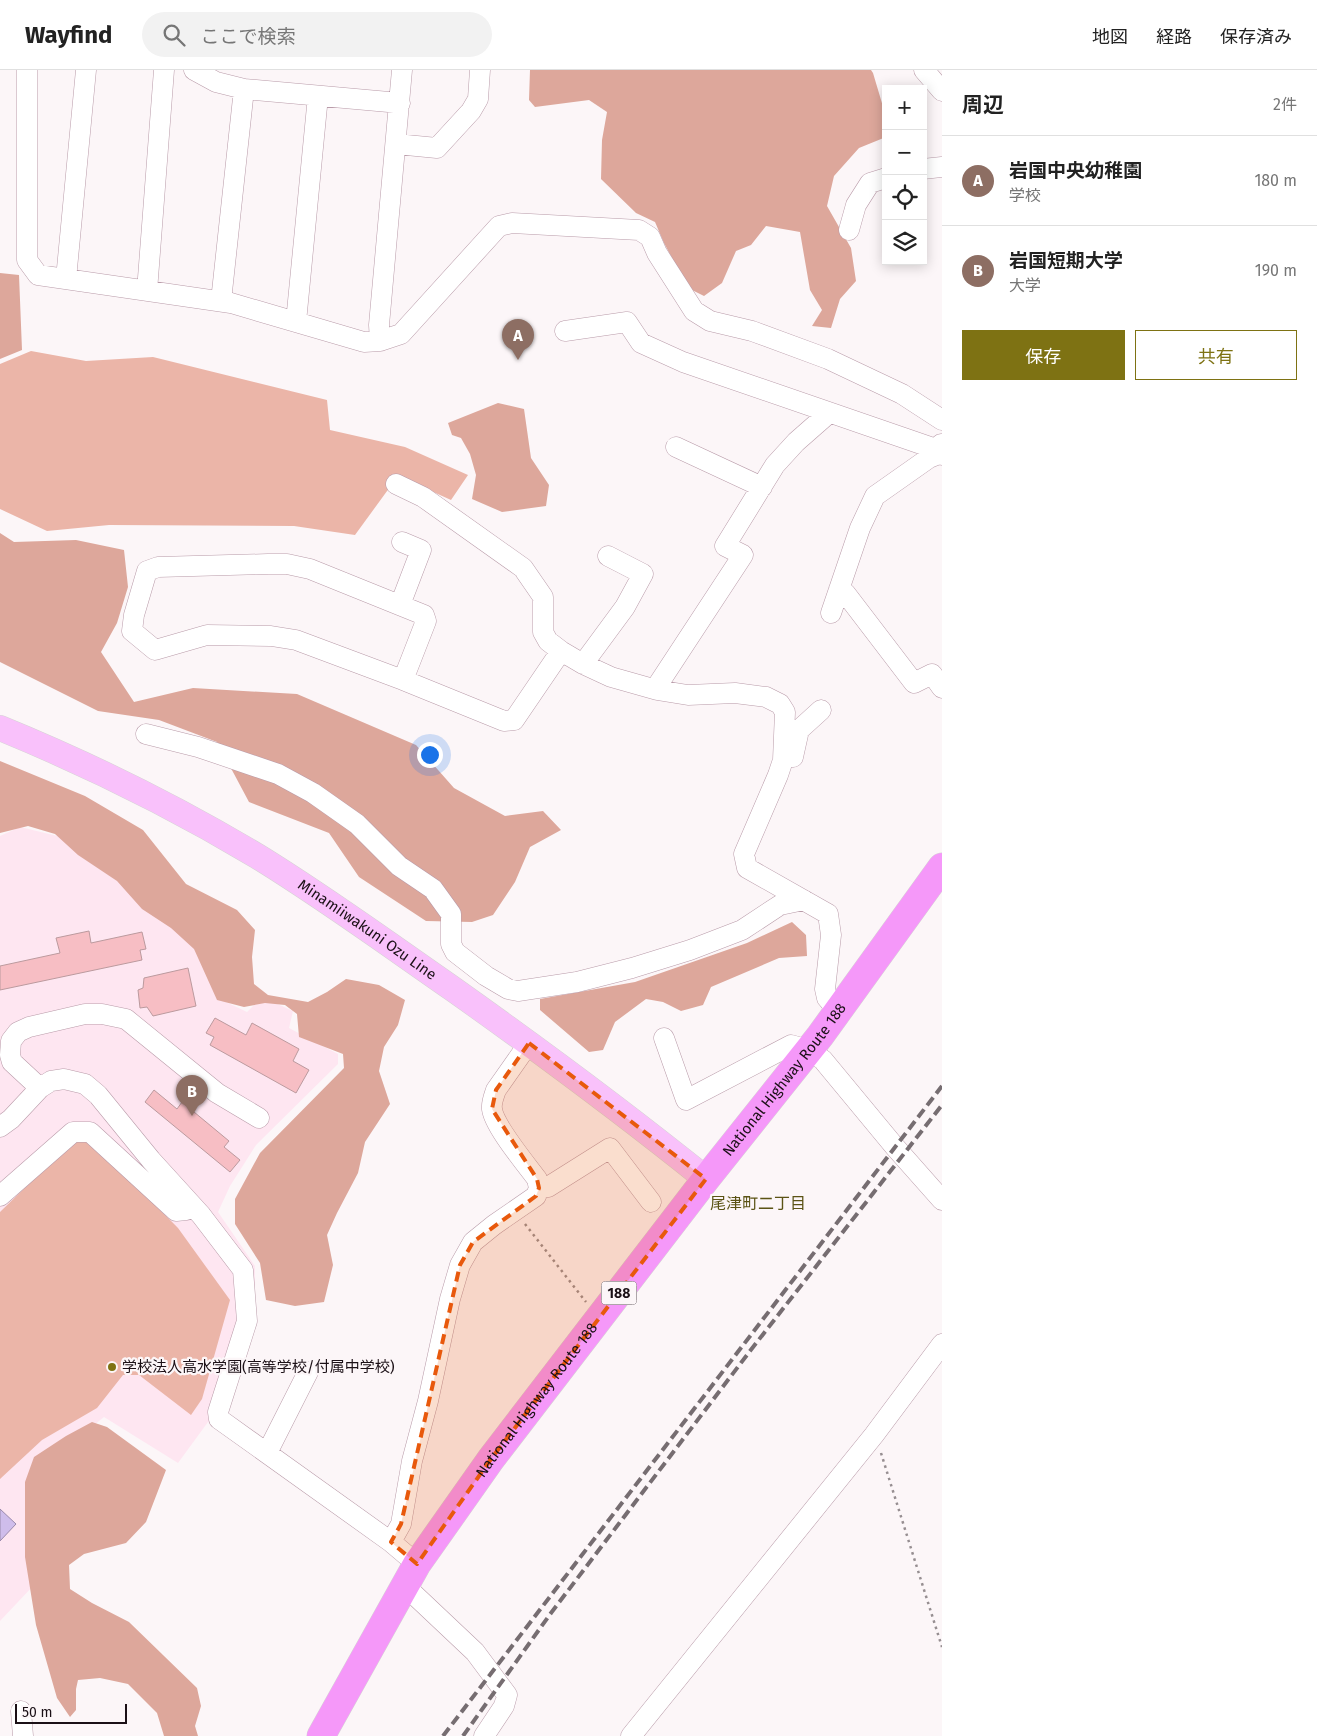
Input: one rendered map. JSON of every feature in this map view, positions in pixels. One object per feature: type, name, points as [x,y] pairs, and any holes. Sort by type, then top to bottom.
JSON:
[{"type":"highway","name":"National Highway Route 188","points":[[321,1736],[411,1575],[491,1459],[706,1179],[809,1050],[942,867]]},
{"type":"main road","name":"Minamiiwakuni Ozu Line","points":[[0,728],[56,751],[159,801],[257,856],[359,923],[529,1043],[706,1179]]},
{"type":"street","points":[[27,70],[27,260],[38,275],[220,302],[364,342],[380,342],[401,334],[499,226],[512,223],[640,230],[650,237],[657,253],[694,311],[710,321],[752,331],[828,359],[902,394],[942,420]]},
{"type":"street","points":[[66,280],[86,70]]},
{"type":"street","points":[[147,291],[164,70]]},
{"type":"street","points":[[194,70],[216,82],[244,89],[400,103]]},
{"type":"street","points":[[380,342],[379,325],[402,70]]},
{"type":"street","points":[[396,144],[437,148],[471,111],[478,99],[480,70]]},
{"type":"street","points":[[924,70],[942,92]]},
{"type":"street","points":[[220,302],[244,89]]},
{"type":"street","points":[[296,322],[318,96]]},
{"type":"street","points":[[927,169],[942,167]]},
{"type":"street","points":[[849,230],[856,205],[870,183],[882,179]]},
{"type":"street","points":[[565,331],[627,322],[641,343],[683,362],[829,413],[941,449]]},
{"type":"street","points":[[657,690],[659,683],[743,555],[725,546],[775,464],[796,442],[829,413]]},
{"type":"street","points":[[676,447],[762,486]]},
{"type":"street","points":[[830,612],[860,528],[875,496],[941,449]]},
{"type":"street","points":[[396,484],[423,496],[523,568],[543,597],[543,632],[548,640],[561,651],[583,664],[611,677],[657,690],[688,695],[735,693],[766,697],[780,704],[785,712],[783,760],[744,854],[747,868],[828,914],[831,935],[825,989],[827,998],[838,1011]]},
{"type":"street","points":[[400,604],[421,550],[402,542]]},
{"type":"street","points":[[583,664],[624,607],[643,574],[608,556]]},
{"type":"street","points":[[403,680],[426,621],[424,615],[400,604],[310,569],[287,564],[158,567],[147,570],[134,614],[132,631],[155,650],[207,635],[271,636],[296,640],[403,680],[504,721],[514,720],[561,651]]},
{"type":"street","points":[[839,588],[846,594],[914,683],[932,674],[942,688]]},
{"type":"street","points":[[778,775],[787,770],[799,730],[821,710]]},
{"type":"street","points":[[146,734],[198,747],[278,774],[314,793],[357,824],[399,866],[433,889],[451,914],[451,944],[455,952],[486,976],[508,989],[518,991],[577,982],[632,968],[690,950],[742,930],[780,905],[804,900]]},
{"type":"street","points":[[40,1088],[12,1062],[10,1055],[11,1041],[18,1032],[29,1027],[85,1014],[102,1014],[126,1019],[217,1093],[259,1118]]},
{"type":"street","points":[[664,1038],[686,1100],[791,1045],[809,1050],[823,1060],[942,1200]]},
{"type":"street","points":[[391,1542],[401,1524],[412,1461],[428,1401],[450,1299],[460,1265],[472,1242],[536,1196],[539,1188],[537,1179],[498,1123],[492,1109],[496,1090],[529,1043]]},
{"type":"street","points":[[0,1127],[40,1088],[51,1081],[64,1079],[85,1084],[98,1095],[243,1270],[247,1321],[218,1412],[219,1419],[391,1542],[411,1575],[475,1652],[507,1695],[504,1706],[484,1736]]},
{"type":"street","points":[[0,1196],[73,1132],[90,1132],[176,1211],[186,1210],[191,1205]]},
{"type":"street","points":[[539,1188],[548,1187],[610,1148],[651,1202]]},
{"type":"street","points":[[630,1736],[874,1435],[942,1344]]},
{"type":"street","points":[[267,1453],[308,1372]]},
{"type":"street","points":[[21,1711],[22,1736]]},
{"type":"path","points":[[514,1211],[599,1319]]},
{"type":"path","points":[[874,1435],[879,1445],[942,1647]]},
{"type":"highlighted area","points":[[529,1043],[706,1179],[491,1459],[417,1564],[391,1542],[401,1524],[460,1265],[473,1242],[536,1196],[539,1188],[537,1179],[492,1109],[496,1090]]},
{"type":"shaded area","points":[[530,70],[871,70],[882,103],[882,139],[859,148],[834,176],[827,206],[851,248],[856,281],[840,299],[831,328],[812,326],[822,310],[810,290],[800,232],[766,226],[751,245],[736,251],[722,283],[704,296],[688,288],[655,222],[636,213],[601,179],[602,140],[607,112],[589,100],[535,107],[529,100]]},
{"type":"shaded area","points":[[0,273],[19,275],[22,350],[0,359]]},
{"type":"shaded area","points":[[31,351],[86,361],[153,357],[327,400],[330,430],[405,447],[468,475],[451,500],[398,476],[355,535],[294,526],[109,525],[47,531],[0,509],[0,364]]},
{"type":"shaded area","points":[[498,403],[524,409],[531,458],[549,485],[546,506],[502,512],[472,499],[476,475],[470,454],[461,438],[452,435],[448,423]]},
{"type":"shaded area","points":[[0,533],[14,542],[76,540],[124,550],[128,587],[117,623],[101,652],[134,702],[193,688],[297,694],[416,745],[454,788],[505,816],[543,811],[561,830],[530,847],[515,882],[493,915],[472,922],[426,921],[359,877],[329,833],[249,802],[217,742],[159,720],[98,711],[0,662]]},
{"type":"shaded area","points":[[0,761],[85,796],[143,830],[186,884],[237,910],[255,930],[252,957],[254,984],[268,995],[308,1002],[346,979],[379,985],[405,1000],[398,1025],[384,1047],[379,1071],[390,1104],[365,1142],[358,1173],[327,1235],[333,1265],[324,1302],[295,1306],[266,1300],[260,1263],[235,1224],[235,1199],[260,1153],[344,1068],[343,1054],[299,1037],[297,1014],[285,1005],[265,1003],[244,1007],[217,1000],[194,949],[171,928],[142,909],[117,881],[78,855],[55,834],[28,826],[0,833]]},
{"type":"shaded area","points":[[20,827],[70,839],[197,946],[224,1001],[247,1012],[262,997],[293,1011],[289,1028],[338,1054],[338,1064],[256,1145],[230,1186],[218,1212],[255,1266],[255,1315],[223,1414],[231,1437],[208,1422],[178,1463],[104,1417],[30,1476],[34,1585],[0,1621],[0,836]]},
{"type":"shaded area","points":[[792,922],[806,935],[807,956],[779,958],[711,987],[703,1005],[681,1011],[663,1002],[646,999],[615,1022],[603,1050],[589,1052],[540,1010],[540,999],[635,982],[747,943]]},
{"type":"shaded area","name":"学校法人高水学園(高等学校/付属中学校)","points":[[89,1138],[178,1228],[230,1300],[202,1399],[191,1415],[139,1375],[123,1375],[97,1408],[42,1440],[0,1479],[0,1212],[74,1140]]},
{"type":"shaded area","points":[[92,1422],[107,1427],[166,1470],[146,1522],[126,1543],[84,1554],[69,1565],[70,1589],[129,1622],[197,1688],[201,1706],[195,1726],[198,1736],[164,1736],[157,1713],[128,1684],[100,1678],[78,1680],[76,1710],[70,1717],[57,1698],[36,1625],[25,1557],[25,1482],[34,1457]]},
{"type":"shaded area","points":[[0,1509],[16,1524],[0,1541]]},
{"type":"building","points":[[89,931],[91,943],[142,932],[146,949],[140,950],[142,960],[0,990],[0,966],[60,953],[56,938]]},
{"type":"building","points":[[188,968],[196,1006],[153,1016],[147,1007],[140,1008],[138,990],[143,988],[144,978]]},
{"type":"building","points":[[215,1018],[246,1035],[252,1023],[299,1049],[293,1061],[309,1070],[296,1093],[210,1045],[214,1037],[206,1033]]},
{"type":"building","points":[[154,1090],[177,1109],[182,1102],[229,1141],[224,1147],[240,1160],[230,1172],[145,1102]]},
{"type":"railway","points":[[443,1736],[942,1086]]},
{"type":"railway","points":[[463,1736],[551,1613],[750,1351],[942,1105]]},
{"type":"place","name":"岩国中央幼稚園","points":[[518,360]]},
{"type":"place","name":"岩国短期大学","points":[[192,1116]]},
{"type":"place","name":"学校法人高水学園(高等学校/付属中学校)","points":[[112,1367]]},
{"type":"district","name":"尾津町二丁目","points":[[758,1203]]}]
